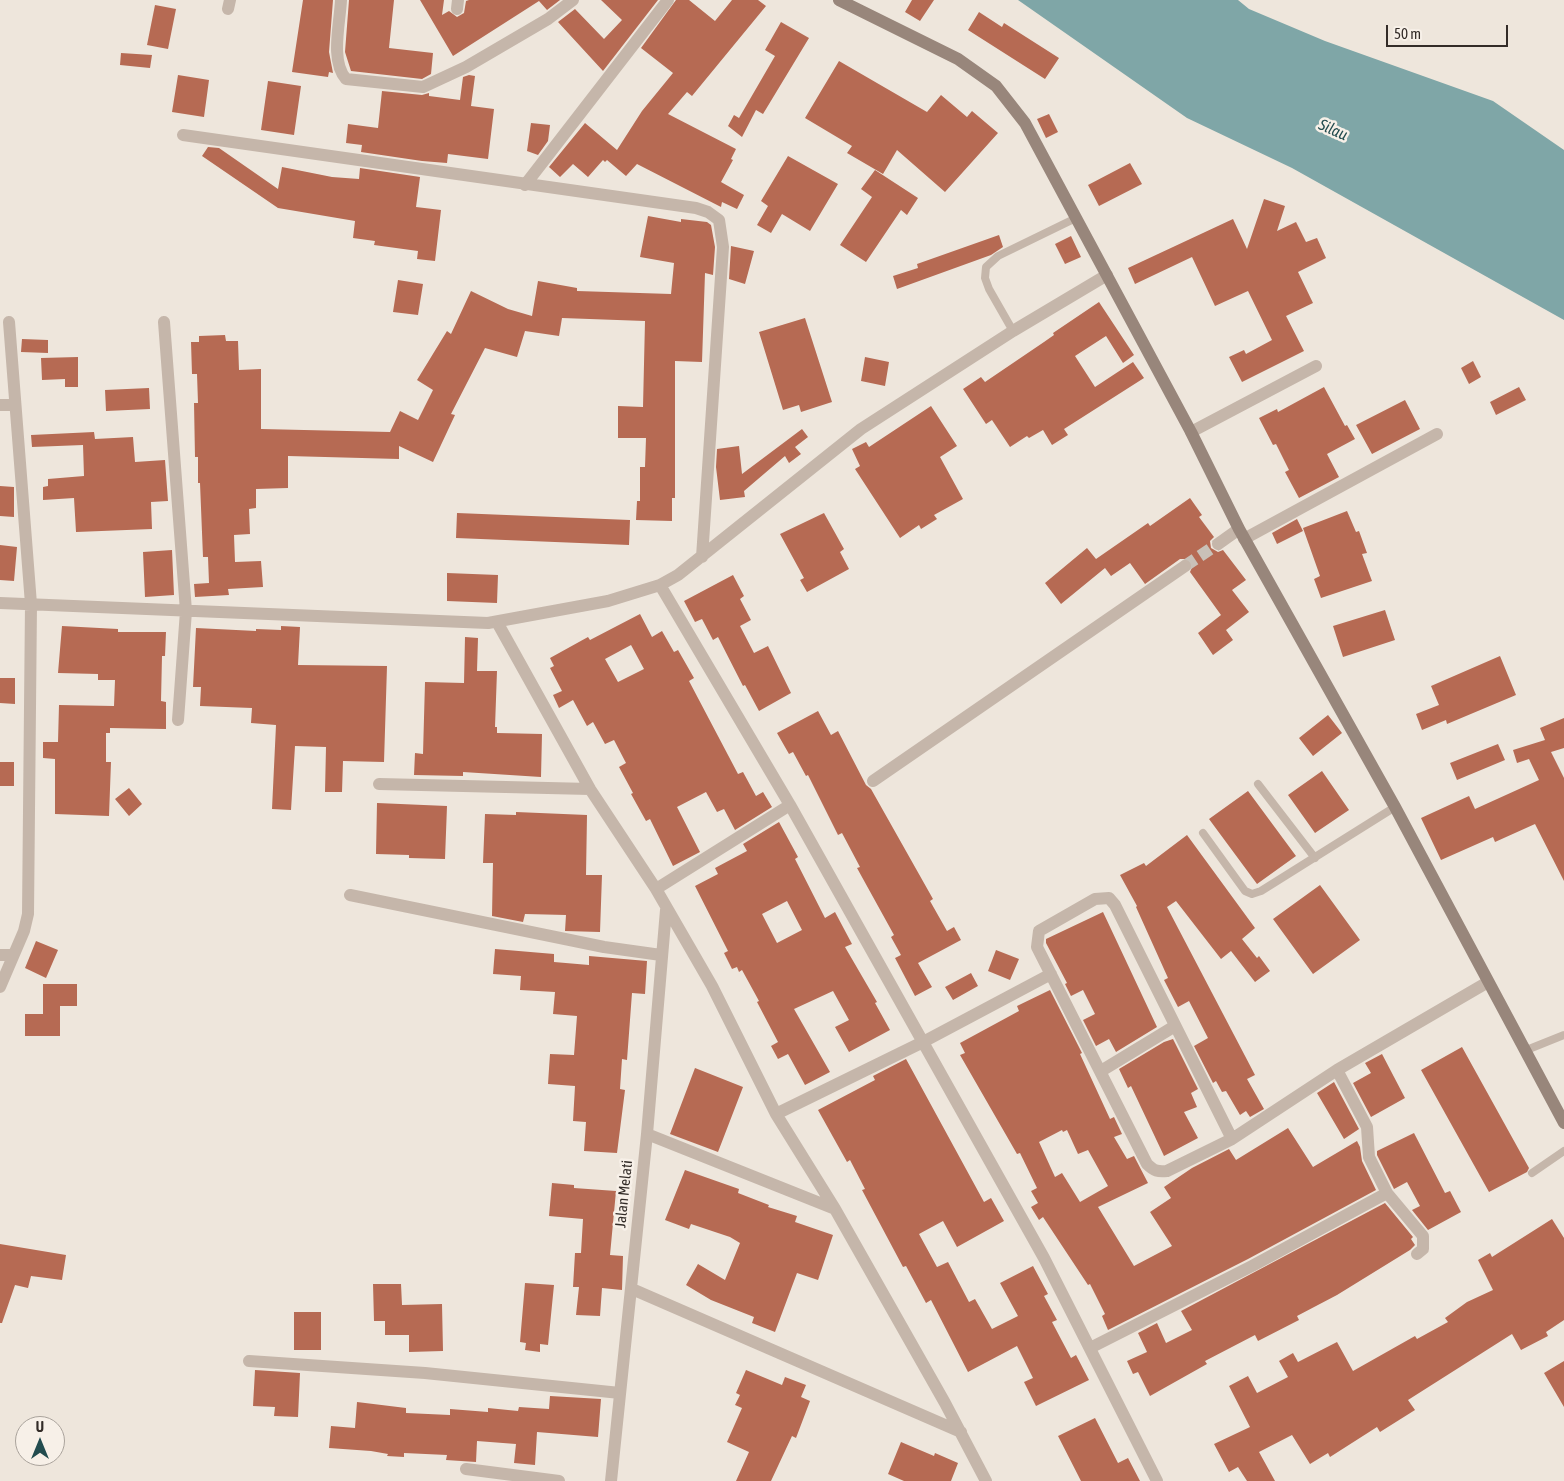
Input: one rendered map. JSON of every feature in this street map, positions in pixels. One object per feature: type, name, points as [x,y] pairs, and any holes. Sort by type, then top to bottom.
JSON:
[{"type":"main road","points":[[839,0],[958,59],[996,86],[1025,123],[1191,432],[1242,534],[1395,806],[1564,1122]]},
{"type":"street","points":[[341,0],[338,62],[340,72],[346,79],[423,87],[466,67],[548,19],[574,0]]},
{"type":"street","points":[[525,185],[668,0]]},
{"type":"street","points":[[183,135],[696,208],[708,212],[719,220],[723,247],[702,557]]},
{"type":"street","points":[[0,603],[367,620],[497,622],[608,601],[660,585],[702,557],[861,429],[1013,331],[1107,275]]},
{"type":"street","points":[[0,987],[24,931],[28,914],[32,604],[9,322]]},
{"type":"street","points":[[164,322],[186,611],[178,720]]},
{"type":"street","points":[[1191,432],[1316,366]]},
{"type":"street","points":[[0,406],[15,405]]},
{"type":"street","points":[[1218,544],[1242,534],[1438,434]]},
{"type":"street","points":[[873,781],[1185,566]]},
{"type":"street","points":[[660,585],[790,806],[1044,1258],[1157,1481]]},
{"type":"street","points":[[497,622],[590,789],[656,889],[666,910],[712,986],[776,1114],[834,1208],[961,1432],[986,1481]]},
{"type":"street","points":[[379,784],[590,789]]},
{"type":"street","points":[[656,889],[790,806]]},
{"type":"street","points":[[350,895],[604,947],[661,955]]},
{"type":"street","points":[[1232,1139],[1115,905],[1109,898],[1095,899],[1039,931],[1037,947],[1153,1170],[1167,1171],[1232,1139],[1337,1070],[1488,982]]},
{"type":"street","name":"Jalan Melati","points":[[611,1481],[647,1134],[666,910]]},
{"type":"street","points":[[0,956],[13,955]]},
{"type":"street","points":[[776,1114],[923,1042],[1051,974]]},
{"type":"street","points":[[1101,1071],[1175,1026]]},
{"type":"street","points":[[1337,1070],[1367,1128],[1369,1157],[1387,1193],[1423,1236],[1423,1248],[1417,1254]]},
{"type":"street","points":[[647,1134],[834,1208]]},
{"type":"street","points":[[1090,1348],[1252,1266],[1387,1193]]},
{"type":"street","points":[[632,1289],[961,1432]]},
{"type":"street","points":[[249,1361],[426,1373],[620,1393]]},
{"type":"street","points":[[466,1468],[559,1481]]},
{"type":"lane","points":[[1013,331],[989,289],[985,278],[986,267],[998,256],[1076,218]]},
{"type":"lane","points":[[1258,784],[1315,858]]},
{"type":"lane","points":[[1203,834],[1245,891],[1252,894],[1261,891],[1315,858],[1395,806]]},
{"type":"lane","points":[[1524,1050],[1564,1035]]},
{"type":"lane","points":[[1532,1174],[1564,1151]]},
{"type":"water","name":"Silau","points":[[1018,0],[1238,0],[1249,9],[1325,41],[1493,101],[1564,150],[1564,320],[1292,168],[1187,118]]},
{"type":"building","points":[[303,0],[333,0],[329,52],[333,73],[329,72],[328,77],[292,72]]},
{"type":"building","points":[[349,0],[394,0],[389,48],[433,53],[431,74],[422,79],[351,71],[345,52]]},
{"type":"building","points":[[420,0],[444,0],[442,15],[449,11],[457,17],[464,13],[466,1],[469,0],[560,0],[547,10],[539,1],[453,56]]},
{"type":"building","points":[[601,0],[658,0],[603,71],[558,22],[575,9],[604,39],[622,20]]},
{"type":"building","points":[[676,0],[689,0],[715,21],[732,0],[758,0],[766,6],[692,96],[687,92],[668,114],[736,149],[731,159],[733,160],[721,182],[744,195],[737,209],[722,202],[721,207],[637,164],[626,176],[607,160],[605,162],[603,160],[588,177],[573,164],[560,177],[549,167],[585,123],[617,150],[642,111],[673,73],[641,48]]},
{"type":"building","points":[[912,0],[934,0],[920,21],[905,12]]},
{"type":"building","points":[[155,5],[176,9],[168,49],[147,45]]},
{"type":"building","points":[[979,12],[1002,27],[1004,23],[1059,58],[1045,79],[968,30]]},
{"type":"building","points":[[781,22],[809,38],[763,114],[756,110],[742,137],[728,126],[734,115],[739,118],[775,56],[765,50]]},
{"type":"building","points":[[121,53],[152,55],[150,68],[120,65]]},
{"type":"building","points":[[839,61],[927,112],[941,95],[967,117],[972,111],[998,133],[945,192],[897,150],[883,174],[847,153],[852,146],[805,118]]},
{"type":"building","points":[[178,75],[209,80],[204,117],[172,112]]},
{"type":"building","points":[[475,76],[471,106],[494,109],[488,159],[448,154],[447,163],[422,161],[361,152],[362,145],[346,143],[348,124],[378,128],[382,91],[422,95],[429,93],[429,96],[460,100],[463,77]]},
{"type":"building","points":[[268,81],[301,86],[294,135],[261,130]]},
{"type":"building","points":[[1049,114],[1058,132],[1046,138],[1037,119]]},
{"type":"building","points":[[531,123],[550,125],[548,141],[538,155],[527,151]]},
{"type":"building","points":[[208,147],[219,148],[278,189],[282,167],[332,177],[359,179],[360,168],[420,177],[416,207],[441,210],[435,261],[417,259],[418,251],[374,245],[375,241],[353,238],[355,221],[278,208],[202,156]]},
{"type":"building","points":[[788,156],[838,184],[810,231],[782,214],[771,233],[757,225],[768,206],[761,201]]},
{"type":"building","points":[[1130,163],[1142,184],[1099,206],[1088,185]]},
{"type":"building","points":[[875,170],[918,198],[907,215],[901,210],[866,262],[840,245],[872,197],[861,189]]},
{"type":"building","points":[[1264,199],[1285,206],[1277,231],[1296,222],[1306,242],[1317,238],[1326,258],[1298,272],[1313,303],[1286,316],[1304,351],[1242,382],[1229,357],[1244,350],[1246,354],[1272,340],[1248,291],[1215,306],[1192,257],[1135,284],[1128,268],[1233,219],[1247,249]]},
{"type":"building","points":[[648,216],[681,222],[681,219],[707,222],[711,225],[715,247],[713,275],[705,273],[702,362],[675,361],[675,498],[672,498],[672,521],[636,520],[637,501],[640,501],[640,467],[645,467],[646,438],[618,438],[618,406],[643,407],[645,321],[562,318],[559,336],[525,331],[517,357],[485,348],[451,414],[455,415],[433,462],[399,446],[399,459],[288,456],[288,488],[256,489],[256,508],[249,509],[250,534],[234,535],[235,562],[261,561],[263,587],[228,589],[229,595],[195,597],[194,584],[209,583],[208,557],[203,557],[198,457],[195,457],[194,403],[198,403],[197,374],[192,374],[191,342],[199,342],[199,336],[225,335],[226,341],[238,341],[239,370],[261,369],[261,429],[390,432],[400,411],[418,420],[433,390],[417,380],[447,331],[451,334],[471,291],[508,309],[532,316],[538,281],[577,288],[577,291],[671,294],[674,263],[640,257]]},
{"type":"building","points":[[999,235],[1003,247],[991,255],[897,289],[893,276],[918,268],[917,264]]},
{"type":"building","points":[[1071,236],[1081,257],[1065,264],[1055,244]]},
{"type":"building","points":[[731,246],[754,251],[745,284],[729,279]]},
{"type":"building","points":[[398,280],[423,284],[418,315],[393,312]]},
{"type":"building","points":[[1099,302],[1134,355],[1123,363],[1106,336],[1075,356],[1095,387],[1133,362],[1144,378],[1064,429],[1068,435],[1052,445],[1043,430],[1029,438],[1027,436],[1010,447],[992,420],[986,424],[963,389],[981,377],[985,382]]},
{"type":"building","points":[[805,318],[832,402],[801,412],[799,405],[783,410],[759,332]]},
{"type":"building","points":[[22,339],[48,340],[48,353],[21,352]]},
{"type":"building","points":[[78,357],[78,387],[65,387],[65,379],[42,380],[41,358]]},
{"type":"building","points":[[865,357],[889,362],[885,386],[861,381]]},
{"type":"building","points":[[1473,361],[1481,377],[1469,384],[1461,368]]},
{"type":"building","points":[[1324,387],[1345,426],[1347,425],[1355,439],[1327,454],[1339,477],[1299,498],[1285,472],[1289,470],[1276,444],[1273,445],[1259,418],[1277,409],[1278,412]]},
{"type":"building","points":[[1519,387],[1526,400],[1496,415],[1490,402]]},
{"type":"building","points":[[149,388],[150,409],[106,411],[105,390]]},
{"type":"building","points":[[1405,400],[1420,429],[1372,454],[1356,425]]},
{"type":"building","points":[[931,406],[957,446],[940,457],[963,499],[934,515],[937,519],[921,529],[919,525],[900,538],[855,469],[860,466],[852,449],[866,442],[869,447]]},
{"type":"building","points":[[802,429],[808,437],[795,447],[801,454],[789,463],[785,456],[744,491],[745,497],[720,500],[716,467],[717,449],[739,446],[742,474]]},
{"type":"building","points":[[94,432],[95,439],[133,437],[135,462],[165,460],[168,501],[151,502],[152,529],[76,532],[74,498],[43,500],[43,487],[48,486],[48,479],[84,476],[83,445],[32,447],[31,435]]},
{"type":"building","points":[[0,486],[14,487],[14,517],[0,516]]},
{"type":"building","points":[[1190,498],[1202,515],[1199,517],[1214,537],[1210,541],[1211,548],[1218,552],[1223,550],[1246,580],[1232,590],[1249,612],[1226,630],[1233,640],[1213,655],[1198,633],[1221,615],[1190,572],[1193,565],[1188,559],[1180,559],[1145,584],[1130,563],[1111,576],[1105,568],[1061,604],[1045,583],[1087,548],[1096,559],[1148,523],[1150,526]]},
{"type":"building","points":[[1347,511],[1356,532],[1359,531],[1367,553],[1362,554],[1372,581],[1321,598],[1314,579],[1320,576],[1303,528]]},
{"type":"building","points":[[457,513],[630,520],[629,545],[456,538]]},
{"type":"building","points":[[824,513],[844,549],[840,552],[849,569],[807,592],[800,580],[804,578],[780,534]]},
{"type":"building","points":[[1297,519],[1303,531],[1277,544],[1272,533]]},
{"type":"building","points":[[0,545],[17,547],[14,581],[0,580]]},
{"type":"building","points":[[172,550],[174,595],[145,597],[143,552]]},
{"type":"building","points":[[447,573],[498,575],[497,603],[447,601]]},
{"type":"building","points":[[733,575],[744,596],[740,599],[751,620],[740,626],[754,653],[768,646],[791,693],[759,711],[745,685],[743,686],[718,637],[713,640],[702,619],[695,622],[684,601]]},
{"type":"building","points":[[1385,610],[1395,640],[1343,657],[1333,626]]},
{"type":"building","points":[[640,614],[652,637],[662,631],[674,652],[678,650],[694,678],[689,681],[738,774],[743,772],[756,796],[763,792],[772,807],[735,830],[724,809],[717,812],[706,792],[677,807],[700,852],[673,866],[650,819],[646,821],[631,794],[633,793],[619,767],[626,763],[614,740],[605,744],[593,722],[587,726],[573,700],[559,708],[553,695],[562,691],[550,668],[554,666],[550,658],[588,637],[590,640]],"holes":[[[631,645],[644,669],[618,682],[605,659]]]},
{"type":"building","points":[[62,626],[118,629],[118,632],[166,632],[165,656],[162,656],[161,701],[166,702],[166,729],[110,728],[110,733],[106,733],[106,762],[111,762],[109,816],[55,814],[55,759],[43,758],[43,742],[58,742],[59,705],[114,706],[115,680],[98,680],[98,674],[58,673]]},
{"type":"building","points":[[281,626],[300,627],[298,665],[387,666],[384,762],[343,761],[342,792],[325,792],[326,747],[295,746],[291,810],[272,809],[276,725],[251,723],[252,708],[200,706],[201,687],[193,687],[196,628],[256,631],[256,629],[281,630]]},
{"type":"building","points":[[465,637],[478,638],[477,671],[497,671],[495,727],[497,727],[497,733],[542,734],[541,777],[463,772],[463,776],[414,775],[415,753],[423,754],[425,682],[464,683]]},
{"type":"building","points":[[1500,656],[1516,695],[1447,724],[1446,720],[1422,730],[1416,714],[1439,705],[1431,686]]},
{"type":"building","points":[[0,678],[15,678],[15,704],[0,703]]},
{"type":"building","points":[[818,711],[831,735],[838,731],[866,785],[871,789],[933,899],[930,901],[947,931],[954,927],[961,940],[918,963],[932,987],[915,996],[895,958],[901,955],[891,937],[894,935],[857,868],[860,867],[842,833],[838,835],[808,775],[806,776],[793,752],[789,754],[777,733]]},
{"type":"building","points":[[1328,715],[1342,733],[1313,756],[1299,738]]},
{"type":"building","points":[[1564,718],[1564,748],[1551,752],[1564,778],[1564,881],[1535,824],[1495,842],[1493,837],[1441,860],[1421,818],[1469,796],[1475,809],[1539,780],[1529,759],[1517,763],[1513,750],[1545,740],[1540,728]]},
{"type":"building","points":[[1498,744],[1505,760],[1457,780],[1450,763]]},
{"type":"building","points":[[0,762],[14,762],[14,786],[0,786]]},
{"type":"building","points":[[1322,771],[1349,810],[1315,833],[1288,795]]},
{"type":"building","points":[[129,788],[142,804],[129,816],[115,799]]},
{"type":"building","points":[[1248,791],[1296,856],[1257,884],[1209,819]]},
{"type":"building","points":[[377,803],[447,806],[445,859],[409,858],[409,855],[376,854]]},
{"type":"building","points":[[516,812],[587,815],[586,875],[602,875],[600,932],[565,931],[566,915],[525,914],[523,922],[492,916],[493,863],[483,863],[485,814],[516,815]]},
{"type":"building","points":[[779,822],[798,857],[795,859],[825,918],[835,912],[852,944],[845,947],[877,1002],[875,1003],[890,1030],[849,1052],[835,1027],[849,1020],[833,991],[794,1009],[830,1072],[805,1085],[788,1054],[778,1059],[771,1046],[778,1042],[757,1002],[759,1001],[742,970],[739,972],[737,967],[732,969],[724,953],[728,951],[695,886],[718,874],[715,868],[747,851],[743,844]],"holes":[[[787,901],[802,930],[777,943],[762,914]]]},
{"type":"building","points":[[1187,835],[1255,928],[1242,939],[1257,958],[1259,956],[1270,971],[1255,982],[1231,951],[1221,959],[1176,901],[1167,907],[1255,1075],[1247,1079],[1264,1109],[1250,1117],[1246,1111],[1240,1115],[1226,1091],[1222,1092],[1216,1081],[1213,1083],[1194,1046],[1208,1038],[1189,1001],[1178,1007],[1164,980],[1168,978],[1137,906],[1120,875],[1144,863],[1146,866]]},
{"type":"building","points":[[1320,885],[1360,940],[1313,974],[1273,919]]},
{"type":"building","points":[[1103,912],[1157,1027],[1116,1052],[1109,1039],[1096,1046],[1083,1020],[1095,1014],[1083,990],[1071,996],[1065,984],[1067,983],[1046,943],[1046,939]]},
{"type":"building","points":[[36,941],[58,950],[46,978],[25,968]]},
{"type":"building","points":[[495,949],[554,954],[554,962],[589,965],[589,956],[647,961],[645,994],[632,993],[627,1060],[622,1059],[620,1089],[625,1090],[617,1153],[584,1151],[586,1122],[573,1121],[575,1086],[548,1084],[550,1054],[574,1055],[577,1016],[553,1014],[555,992],[520,990],[521,976],[493,974]]},
{"type":"building","points":[[996,950],[1019,959],[1010,980],[988,971]]},
{"type":"building","points":[[971,973],[978,986],[953,1000],[945,987]]},
{"type":"building","points":[[43,984],[77,984],[77,1006],[60,1006],[60,1036],[25,1036],[25,1014],[43,1014]]},
{"type":"building","points":[[1050,990],[1082,1053],[1080,1054],[1110,1119],[1114,1117],[1122,1134],[1114,1137],[1127,1159],[1134,1156],[1148,1183],[1098,1207],[1134,1266],[1172,1246],[1150,1212],[1171,1198],[1164,1187],[1192,1168],[1229,1149],[1236,1160],[1288,1128],[1313,1167],[1357,1141],[1362,1161],[1376,1190],[1248,1259],[1108,1330],[1102,1316],[1105,1314],[1090,1284],[1088,1285],[1043,1217],[1039,1220],[1031,1207],[1038,1203],[1031,1191],[1037,1188],[1020,1153],[1017,1154],[960,1055],[965,1053],[960,1043],[1019,1011],[1017,1006]],"holes":[[[1062,1130],[1063,1132],[1067,1130],[1078,1154],[1088,1150],[1108,1186],[1080,1202],[1062,1173],[1055,1177],[1039,1142]]]},
{"type":"building","points":[[1173,1039],[1198,1089],[1191,1093],[1197,1107],[1184,1112],[1198,1138],[1164,1156],[1131,1086],[1128,1088],[1119,1069],[1164,1042]]},
{"type":"building","points":[[1462,1047],[1529,1168],[1527,1172],[1489,1192],[1421,1070]]},
{"type":"building","points":[[1382,1054],[1405,1098],[1371,1117],[1353,1083],[1371,1073],[1365,1063]]},
{"type":"building","points":[[906,1059],[984,1202],[991,1198],[1004,1221],[957,1247],[943,1221],[919,1234],[937,1267],[948,1262],[969,1302],[975,1299],[992,1329],[1018,1316],[1000,1283],[1033,1266],[1048,1294],[1044,1296],[1057,1320],[1052,1322],[1071,1358],[1076,1355],[1089,1380],[1036,1406],[1024,1382],[1033,1378],[1017,1346],[968,1372],[931,1300],[926,1303],[906,1266],[903,1267],[862,1190],[865,1189],[850,1160],[847,1162],[818,1110],[875,1080],[873,1076]]},
{"type":"building","points":[[695,1068],[743,1087],[718,1152],[670,1134]]},
{"type":"building","points":[[1334,1082],[1359,1129],[1344,1139],[1317,1093]]},
{"type":"building","points":[[1414,1133],[1445,1193],[1450,1191],[1461,1212],[1428,1230],[1412,1210],[1420,1206],[1407,1182],[1394,1189],[1377,1155],[1377,1151]]},
{"type":"building","points":[[685,1170],[739,1189],[738,1193],[769,1205],[768,1207],[797,1216],[795,1222],[833,1235],[818,1280],[797,1273],[775,1332],[752,1323],[754,1317],[711,1300],[686,1285],[698,1264],[725,1280],[740,1243],[730,1237],[691,1224],[689,1229],[665,1220]]},
{"type":"building","points":[[552,1183],[574,1185],[574,1188],[616,1191],[610,1255],[623,1256],[622,1290],[602,1288],[600,1316],[576,1315],[579,1287],[573,1287],[575,1253],[581,1253],[583,1219],[549,1216]]},
{"type":"building","points":[[1385,1203],[1413,1237],[1411,1239],[1415,1245],[1410,1250],[1337,1295],[1297,1316],[1299,1320],[1258,1341],[1255,1335],[1205,1361],[1207,1364],[1150,1396],[1138,1372],[1133,1374],[1127,1361],[1147,1352],[1138,1333],[1157,1323],[1166,1343],[1192,1330],[1181,1311]]},
{"type":"building","points":[[1552,1219],[1564,1238],[1564,1320],[1546,1332],[1548,1336],[1521,1350],[1512,1334],[1408,1400],[1415,1410],[1380,1432],[1377,1427],[1330,1457],[1328,1453],[1310,1464],[1292,1435],[1259,1452],[1275,1481],[1247,1481],[1238,1467],[1229,1472],[1214,1444],[1250,1427],[1229,1386],[1248,1376],[1257,1393],[1288,1377],[1279,1361],[1293,1353],[1298,1362],[1337,1342],[1353,1371],[1415,1336],[1417,1339],[1448,1322],[1445,1318],[1467,1302],[1493,1290],[1478,1260],[1490,1253],[1492,1257]]},
{"type":"building","points":[[0,1244],[66,1255],[62,1280],[31,1276],[28,1288],[15,1285],[2,1323],[0,1323]]},
{"type":"building","points":[[525,1283],[554,1285],[548,1345],[540,1344],[540,1352],[525,1350],[526,1343],[520,1342]]},
{"type":"building","points":[[373,1284],[401,1284],[402,1305],[442,1304],[443,1351],[409,1352],[409,1335],[385,1335],[385,1321],[374,1321]]},
{"type":"building","points":[[294,1312],[321,1312],[321,1350],[294,1350]]},
{"type":"building","points":[[1564,1361],[1564,1407],[1544,1373]]},
{"type":"building","points":[[255,1370],[300,1373],[298,1417],[274,1416],[275,1407],[253,1406]]},
{"type":"building","points":[[746,1370],[782,1385],[785,1377],[806,1385],[801,1397],[810,1401],[796,1438],[792,1436],[771,1481],[736,1481],[749,1452],[727,1442],[742,1408],[735,1405],[740,1395],[736,1393]]},
{"type":"building","points":[[550,1396],[601,1399],[598,1437],[537,1432],[535,1465],[514,1463],[516,1444],[477,1441],[476,1462],[446,1460],[447,1455],[404,1453],[404,1457],[387,1456],[388,1454],[371,1451],[329,1448],[331,1426],[355,1428],[357,1402],[406,1408],[406,1413],[450,1415],[450,1409],[488,1412],[488,1408],[518,1411],[519,1407],[549,1409]]},
{"type":"building","points":[[1095,1418],[1118,1463],[1128,1458],[1140,1481],[1081,1481],[1058,1436]]},
{"type":"building","points":[[901,1442],[934,1456],[935,1453],[958,1463],[951,1481],[904,1481],[888,1474]]},
{"type":"tunnel","points":[[1185,566],[1218,544]]}]
